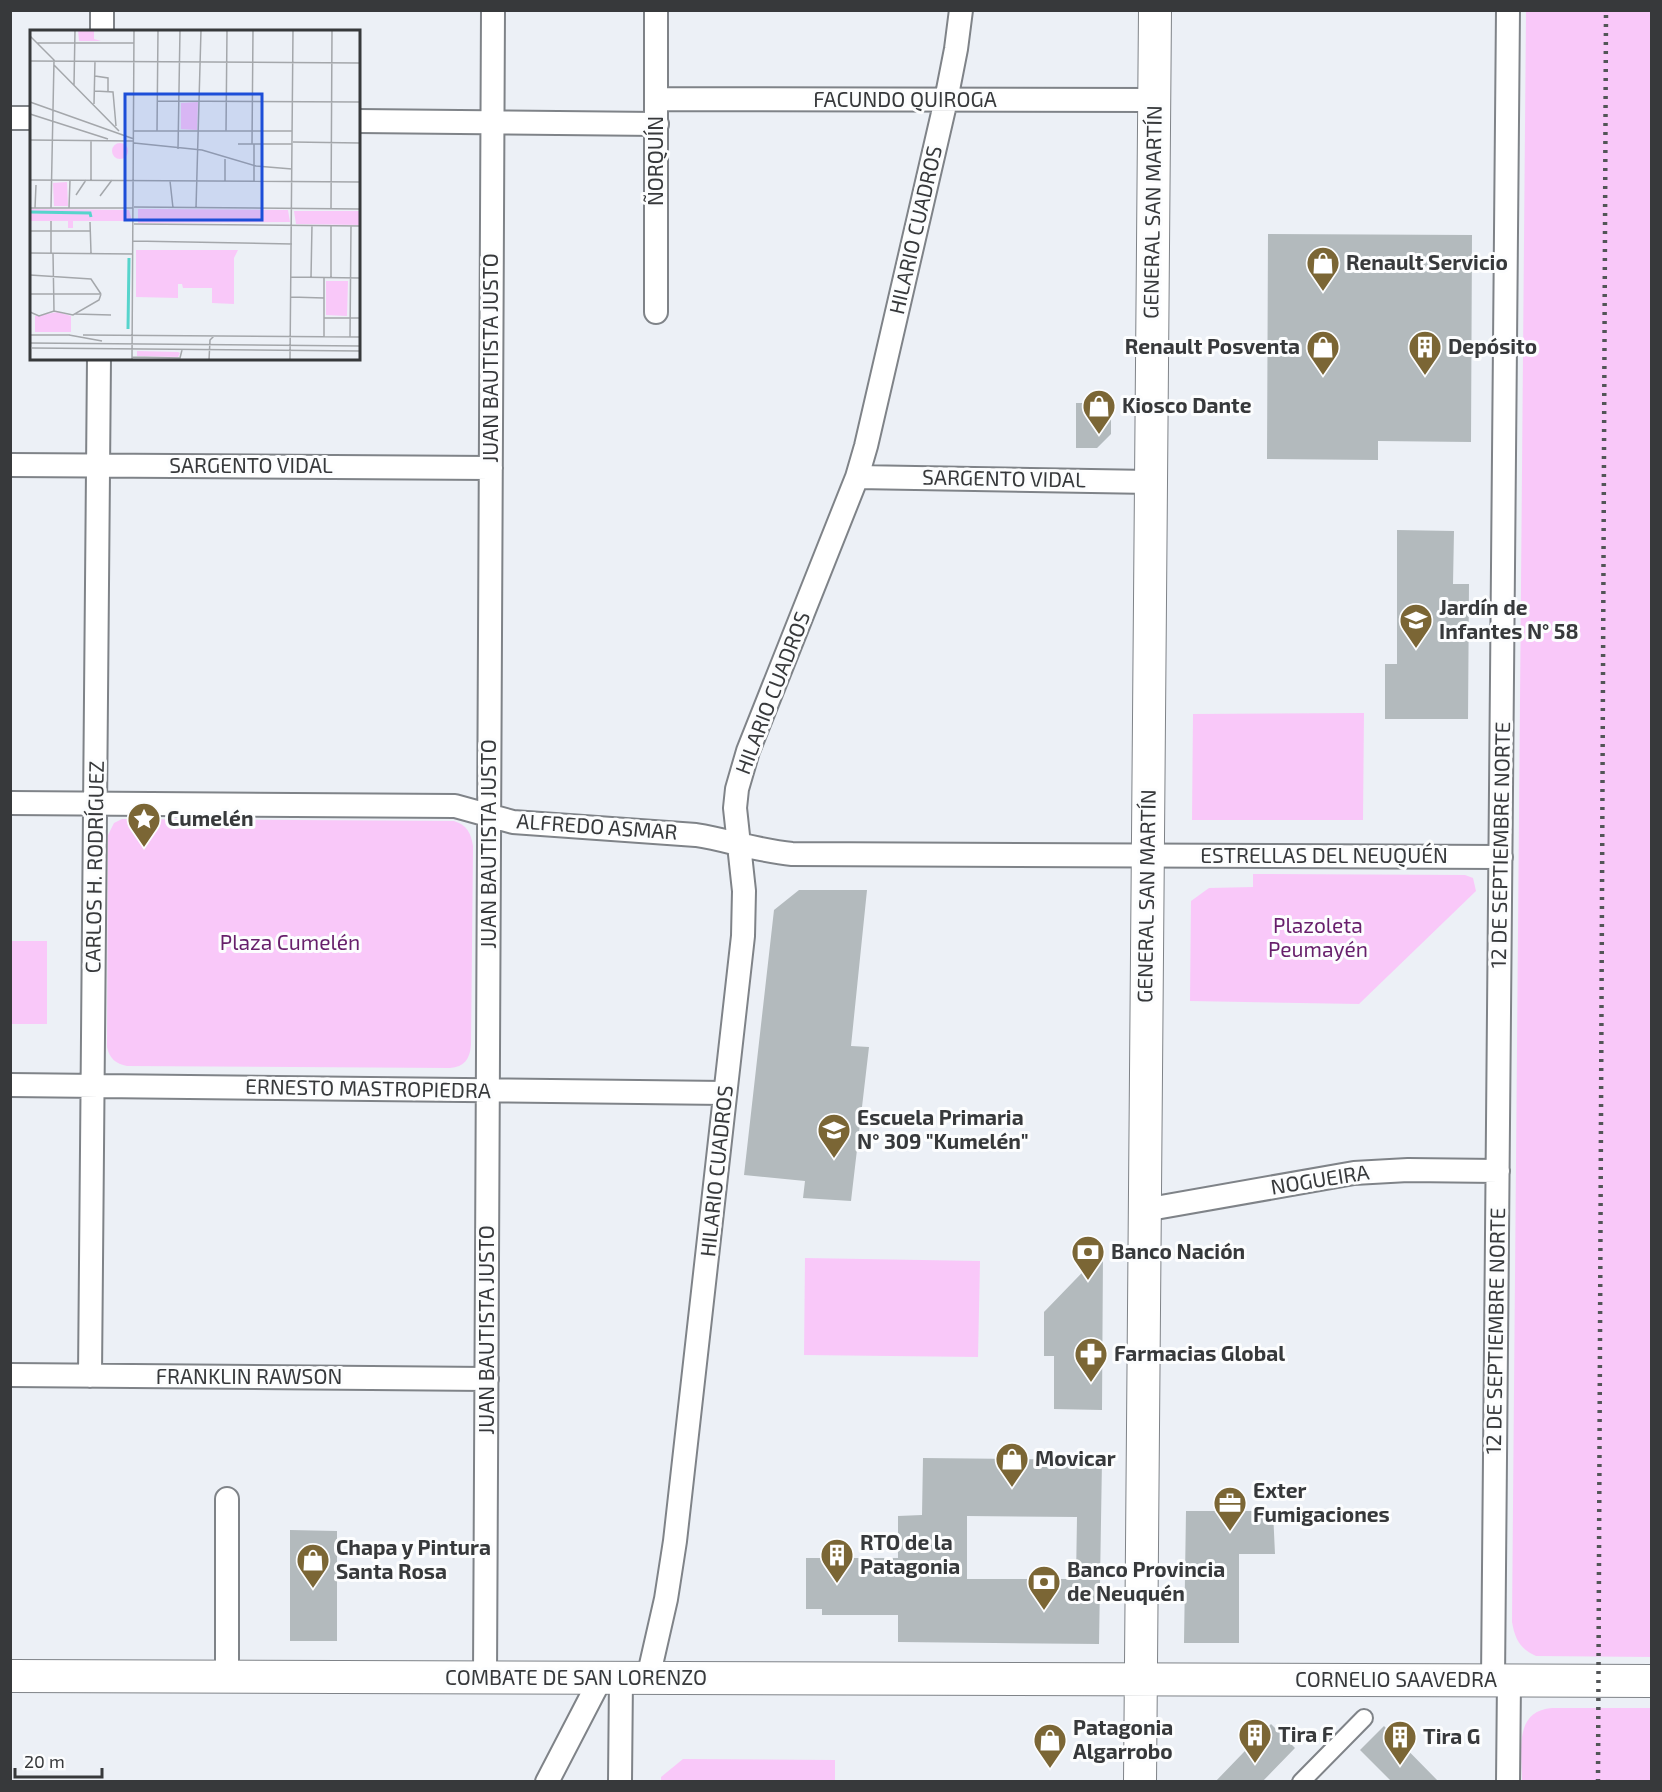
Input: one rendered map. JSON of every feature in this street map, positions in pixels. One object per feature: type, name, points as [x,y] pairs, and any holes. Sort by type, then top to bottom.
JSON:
[{"type":"main road","name":"GENERAL SAN MARTÍN","points":[[1140,1782],[1155,10]]},
{"type":"main road","name":"COMBATE DE SAN LORENZO","points":[[10,1676],[1141,1679]]},
{"type":"main road","name":"CORNELIO SAAVEDRA","points":[[1141,1679],[1652,1681]]},
{"type":"street","points":[[102,10],[102,30]]},
{"type":"street","name":"JUAN BAUTISTA JUSTO","points":[[485,1678],[493,10]]},
{"type":"street","name":"ÑORQUÍN","points":[[656,10],[656,312]]},
{"type":"street","name":"HILARIO CUADROS","points":[[623,1678],[666,1599],[675,1541],[745,914],[735,808],[737,789],[742,769],[857,477],[875,411],[946,100],[961,10]]},
{"type":"street","name":"12 DE SEPTIEMBRE NORTE","points":[[1508,10],[1498,1171],[1501,1680],[1508,1782]]},
{"type":"street","name":"FACUNDO QUIROGA","points":[[657,99],[1154,100]]},
{"type":"street","points":[[10,118],[30,118]]},
{"type":"street","points":[[360,121],[657,124]]},
{"type":"street","name":"CARLOS H. RODRÍGUEZ","points":[[90,1376],[99,360]]},
{"type":"street","name":"SARGENTO VIDAL","points":[[10,465],[491,468]]},
{"type":"street","name":"SARGENTO VIDAL","points":[[857,477],[1151,482]]},
{"type":"street","name":"ALFREDO ASMAR","points":[[10,802],[455,806],[525,824],[696,835],[766,851],[792,854],[1148,855]]},
{"type":"street","name":"ESTRELLAS DEL NEUQUÉN","points":[[1148,855],[1501,857]]},
{"type":"street","name":"ERNESTO MASTROPIEDRA","points":[[10,1086],[725,1093]]},
{"type":"street","name":"NOGUEIRA","points":[[1144,1210],[1354,1173],[1408,1170],[1498,1171]]},
{"type":"street","name":"FRANKLIN RAWSON","points":[[10,1375],[487,1379]]},
{"type":"street","points":[[227,1499],[227,1677]]},
{"type":"street","points":[[547,1782],[623,1678]]},
{"type":"street","points":[[620,1782],[623,1678]]},
{"type":"street","points":[[1301,1782],[1364,1718]]},
{"type":"green space","points":[[1526,11],[1651,11],[1651,1657],[1536,1656],[1519,1643],[1512,1622]]},
{"type":"green space","points":[[1364,713],[1363,820],[1192,820],[1193,714]]},
{"type":"green space","name":"Plaza Cumelén","points":[[122,819],[454,821],[465,827],[470,833],[473,846],[471,1045],[465,1061],[459,1066],[450,1068],[127,1066],[116,1062],[109,1054],[107,1047],[108,835],[114,823]]},
{"type":"green space","name":"Plazoleta Peumayén","points":[[1253,874],[1465,875],[1473,878],[1476,891],[1359,1004],[1190,1001],[1191,901],[1209,888],[1253,887]]},
{"type":"green space","points":[[10,941],[47,941],[47,1024],[11,1024]]},
{"type":"green space","points":[[805,1258],[980,1261],[978,1357],[804,1355]]},
{"type":"green space","points":[[1552,1708],[1651,1708],[1651,1781],[1522,1781],[1521,1746],[1525,1725],[1540,1711]]},
{"type":"green space","points":[[683,1759],[835,1760],[835,1781],[661,1781],[661,1777]]},
{"type":"building","points":[[1268,234],[1472,235],[1471,442],[1378,441],[1378,460],[1267,459]]},
{"type":"building","points":[[1076,403],[1111,403],[1111,434],[1097,448],[1076,448]]},
{"type":"building","points":[[1397,530],[1454,531],[1453,584],[1469,584],[1468,719],[1385,719],[1385,664],[1397,664]]},
{"type":"building","points":[[799,890],[867,890],[851,1046],[869,1047],[851,1201],[803,1198],[805,1181],[744,1175],[774,910]]},
{"type":"building","name":"Banco Nación","points":[[1103,1251],[1102,1410],[1054,1409],[1054,1356],[1044,1356],[1044,1312]]},
{"type":"building","points":[[923,1458],[1102,1460],[1099,1644],[898,1642],[898,1615],[822,1615],[822,1609],[806,1609],[806,1558],[898,1558],[898,1516],[922,1515]],"holes":[[[967,1516],[1077,1517],[1076,1579],[967,1579]]]},
{"type":"building","points":[[1186,1511],[1273,1511],[1275,1554],[1239,1554],[1239,1643],[1184,1643]]},
{"type":"building","name":"Chapa y Pintura Santa Rosa","points":[[290,1530],[337,1531],[337,1641],[290,1641]]},
{"type":"building","name":"Tira F","points":[[1271,1724],[1295,1748],[1262,1782],[1215,1782]]},
{"type":"building","name":"Tira G","points":[[1384,1726],[1439,1782],[1392,1782],[1360,1750]]},
{"type":"railway","points":[[1598,1782],[1606,10]]},
{"type":"place","name":"Renault Servicio","points":[[1323,292]]},
{"type":"place","name":"Renault Posventa","points":[[1323,376]]},
{"type":"place","name":"Depósito","points":[[1425,376]]},
{"type":"place","name":"Kiosco Dante","points":[[1099,435]]},
{"type":"place","name":"Jardín de Infantes N° 58","points":[[1416,649]]},
{"type":"place","name":"Cumelén","points":[[144,848]]},
{"type":"place","name":"Escuela Primaria N° 309 \"Kumelén\"","points":[[834,1159]]},
{"type":"place","name":"Banco Nación","points":[[1088,1281]]},
{"type":"place","name":"Farmacias Global","points":[[1091,1383]]},
{"type":"place","name":"Movicar","points":[[1012,1488]]},
{"type":"place","name":"Exter Fumigaciones","points":[[1230,1532]]},
{"type":"place","name":"RTO de la Patagonia","points":[[837,1584]]},
{"type":"place","name":"Chapa y Pintura Santa Rosa","points":[[313,1589]]},
{"type":"place","name":"Banco Provincia de Neuquén","points":[[1044,1611]]},
{"type":"place","name":"Tira F","points":[[1255,1764]]},
{"type":"place","name":"Tira G","points":[[1400,1766]]},
{"type":"place","name":"Patagonia Algarrobo","points":[[1050,1769]]}]
